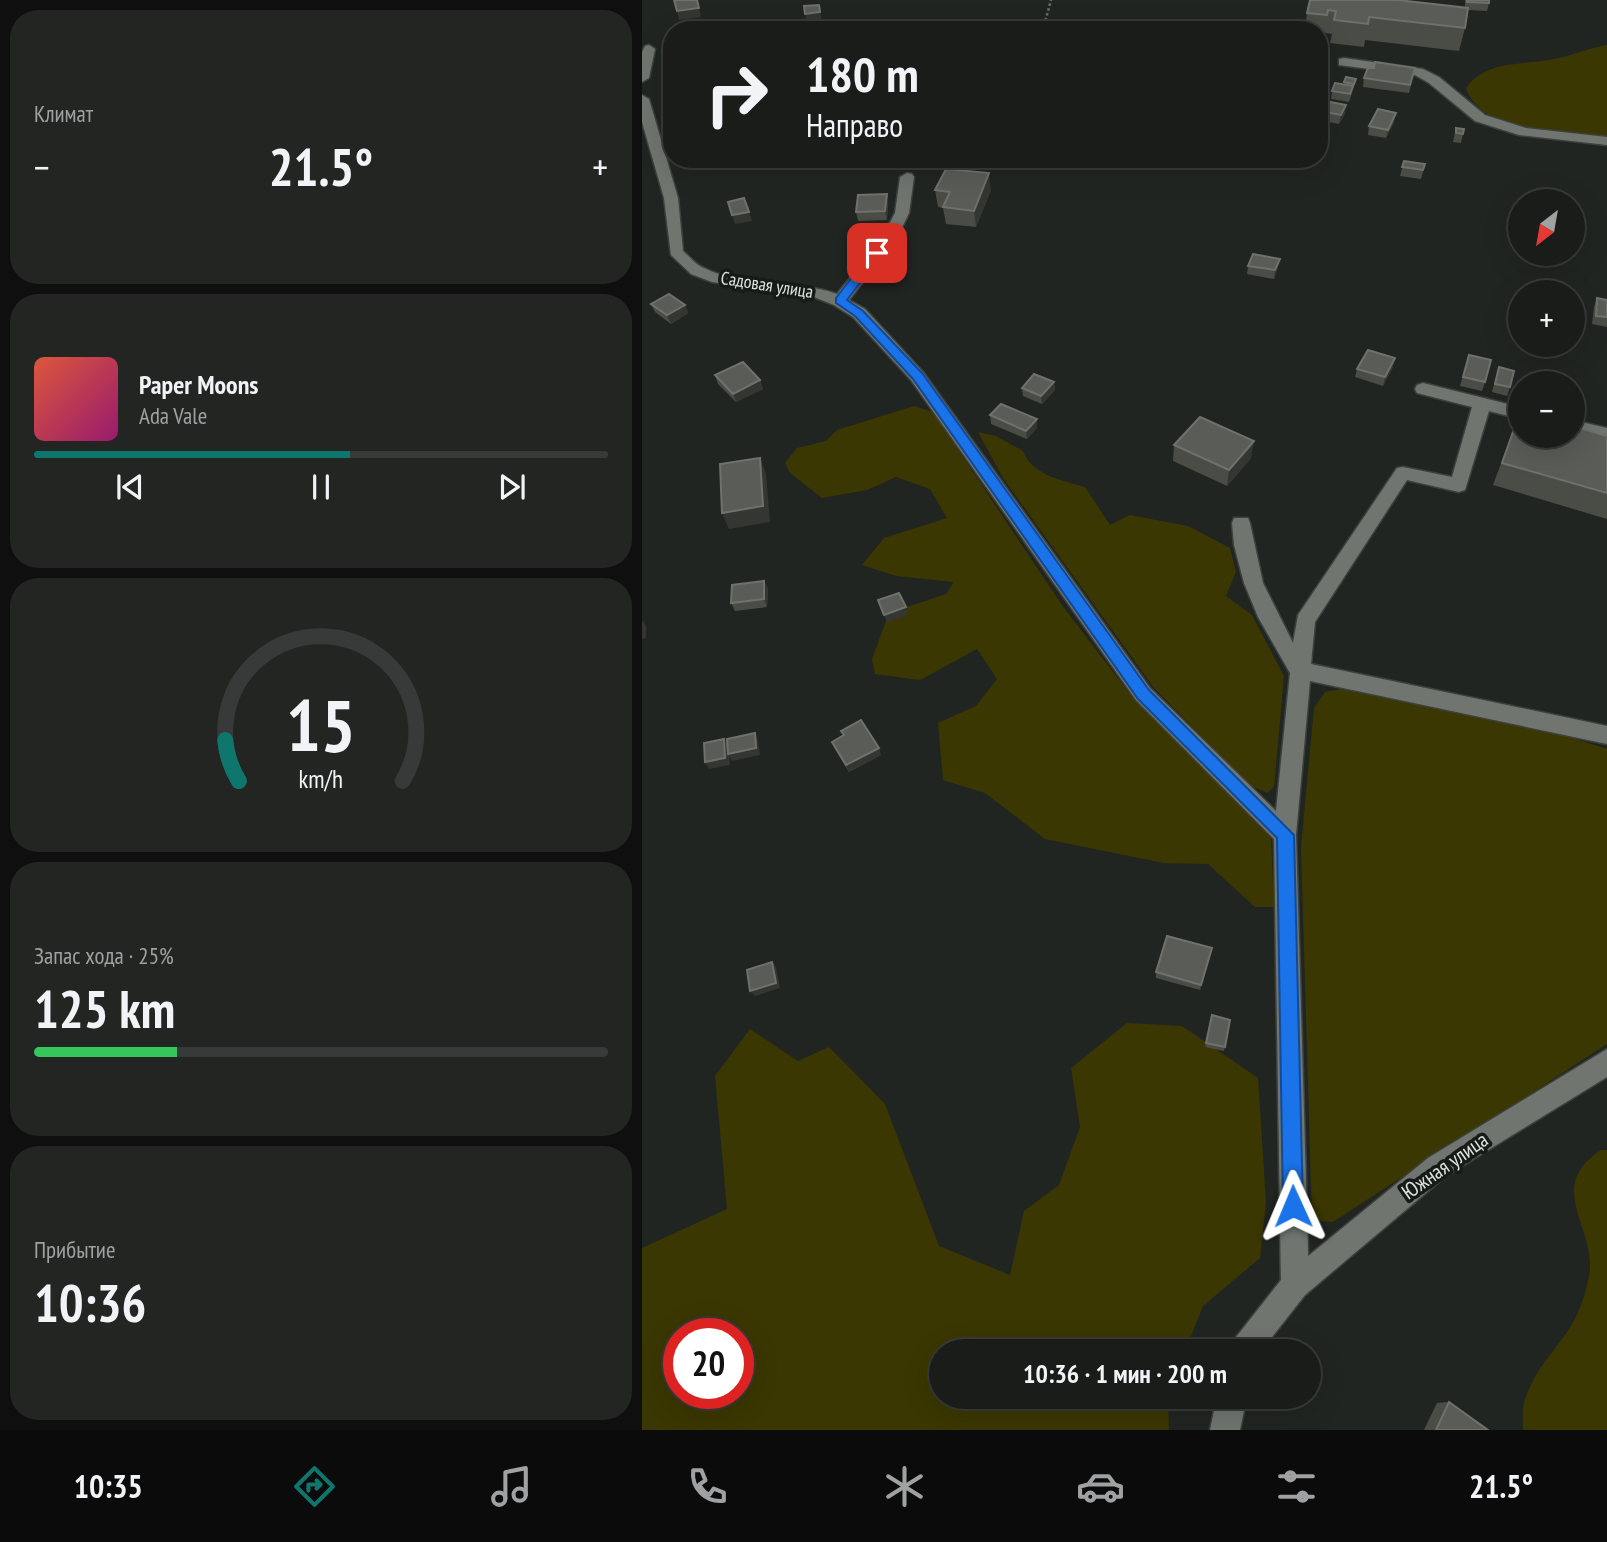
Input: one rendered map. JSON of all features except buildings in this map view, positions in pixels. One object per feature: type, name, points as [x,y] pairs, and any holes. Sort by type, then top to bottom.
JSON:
[{"type":"street","points":[[642,78],[648,49]]},
{"type":"street","points":[[1344,62],[1418,72],[1434,80],[1480,118],[1524,132],[1607,141]]},
{"type":"street","name":"Садовая улица","points":[[642,99],[671,198],[676,252],[696,271],[718,279],[816,292],[840,301],[859,313],[917,376],[1144,694],[1285,835]]},
{"type":"street","points":[[840,301],[888,240],[902,213],[907,177]]},
{"type":"street","points":[[1423,389],[1508,410]]},
{"type":"street","points":[[1295,1285],[1285,835],[1305,621],[1403,472],[1459,485],[1482,404]]},
{"type":"street","points":[[1585,429],[1607,434]]},
{"type":"street","points":[[1241,523],[1244,556],[1264,616],[1299,670],[1607,735]]},
{"type":"street","name":"Южная улица","points":[[1252,1339],[1295,1285],[1437,1167],[1607,1062]]},
{"type":"street","points":[[1225,1430],[1229,1409]]},
{"type":"path","points":[[1045,21],[1051,0]]},
{"type":"shaded area","points":[[1607,45],[1607,136],[1549,132],[1506,123],[1474,103],[1466,88],[1475,78],[1496,67],[1559,58]]},
{"type":"shaded area","points":[[914,406],[933,412],[1064,608],[1130,694],[1271,838],[1274,907],[1255,907],[1208,864],[1164,863],[1045,839],[985,793],[943,780],[938,723],[976,706],[997,679],[977,649],[920,680],[875,674],[872,659],[889,613],[946,594],[954,582],[896,576],[862,565],[884,538],[947,518],[930,489],[896,477],[867,490],[822,498],[790,473],[785,463],[797,448],[826,441],[837,430]]},
{"type":"shaded area","points":[[978,432],[996,436],[1023,451],[1027,459],[1040,471],[1085,487],[1110,525],[1130,515],[1188,526],[1230,548],[1236,572],[1226,596],[1252,615],[1284,676],[1274,787],[1267,793],[1250,785],[1154,688],[1003,478]]},
{"type":"shaded area","points":[[1348,688],[1573,738],[1607,749],[1607,1044],[1333,1222],[1312,1220],[1301,847],[1314,708],[1325,692]]},
{"type":"shaded area","points":[[1127,1023],[1182,1026],[1258,1078],[1266,1202],[1260,1258],[1203,1306],[1190,1339],[929,1339],[929,1409],[1168,1409],[1169,1430],[642,1430],[642,1248],[727,1209],[715,1076],[750,1029],[798,1061],[829,1047],[885,1104],[939,1246],[1010,1275],[1024,1211],[1059,1185],[1080,1127],[1071,1068]]},
{"type":"shaded area","points":[[1601,1150],[1607,1150],[1607,1430],[1523,1430],[1523,1406],[1527,1393],[1570,1328],[1585,1292],[1590,1258],[1574,1194],[1576,1179],[1584,1164]]},
{"type":"route","points":[[877,253],[840,301],[859,313],[917,376],[1144,694],[1285,835],[1293,1206]]}]
